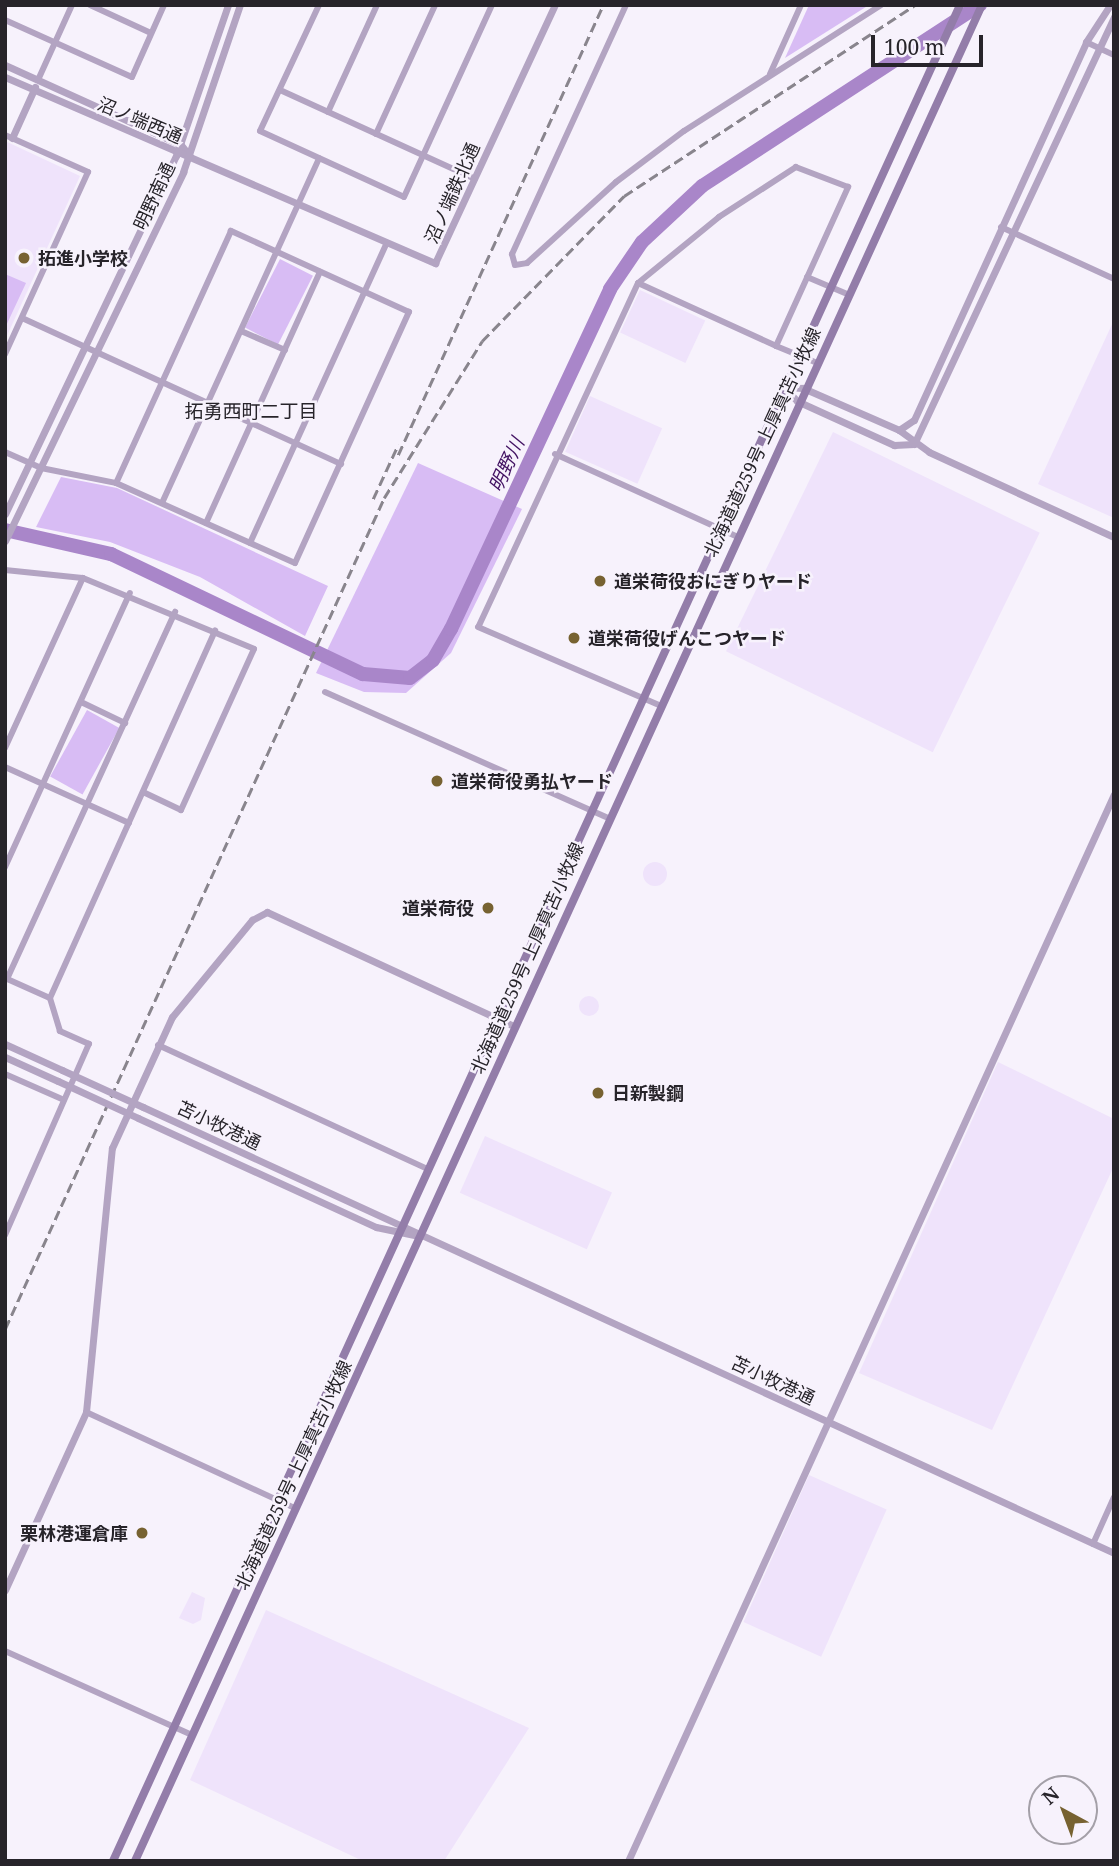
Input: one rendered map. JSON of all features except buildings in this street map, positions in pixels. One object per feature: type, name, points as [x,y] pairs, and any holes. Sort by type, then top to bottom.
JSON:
[{"type":"main road","name":"北海道道259号 上厚真苫小牧線","points":[[113,1861],[718,528],[960,5]]},
{"type":"main road","name":"北海道道259号 上厚真苫小牧線","points":[[135,1861],[797,401],[982,5]]},
{"type":"street","points":[[5,354],[88,172],[9,136],[34,90],[72,5]]},
{"type":"street","points":[[90,5],[151,33]]},
{"type":"street","points":[[5,20],[132,77],[164,5]]},
{"type":"street","name":"明野南通","points":[[5,514],[181,145],[228,5]]},
{"type":"street","name":"明野南通","points":[[5,541],[190,156],[240,5]]},
{"type":"street","points":[[319,5],[260,131],[404,197],[492,5]]},
{"type":"street","points":[[328,113],[377,5]]},
{"type":"street","points":[[376,134],[435,5]]},
{"type":"street","name":"沼ノ端鉄北通","points":[[190,156],[386,245],[435,263],[555,5]]},
{"type":"street","points":[[626,5],[512,254],[515,265],[527,263],[626,174],[770,74],[881,5]]},
{"type":"street","points":[[770,74],[800,7],[792,5]]},
{"type":"street","points":[[899,430],[914,420],[1086,42],[1110,5]]},
{"type":"street","points":[[914,444],[1095,47],[1114,17]]},
{"type":"street","points":[[1086,42],[1114,55]]},
{"type":"street","name":"沼ノ端西通","points":[[5,65],[181,145],[190,156]]},
{"type":"street","name":"沼ノ端西通","points":[[5,77],[176,156],[190,156]]},
{"type":"street","points":[[280,90],[475,179]]},
{"type":"street","points":[[162,503],[319,158]]},
{"type":"street","points":[[659,705],[478,627],[555,454],[638,283],[719,217],[801,165],[848,187],[776,345]]},
{"type":"street","points":[[1001,227],[1114,279]]},
{"type":"street","points":[[5,452],[41,468],[116,483],[295,563],[409,312],[231,232],[116,483]]},
{"type":"street","points":[[250,543],[386,245]]},
{"type":"street","points":[[206,523],[320,272]]},
{"type":"street","points":[[807,277],[847,295]]},
{"type":"street","points":[[638,283],[815,362]]},
{"type":"street","points":[[22,318],[341,464]]},
{"type":"street","points":[[241,331],[285,350]]},
{"type":"street","points":[[783,387],[797,401],[894,445],[914,444]]},
{"type":"street","points":[[783,387],[803,388],[899,430],[914,444],[1114,537]]},
{"type":"street","points":[[555,454],[736,536]]},
{"type":"street","points":[[5,570],[83,578],[130,593],[254,649],[180,810],[143,792]]},
{"type":"street","points":[[5,748],[83,578]]},
{"type":"street","points":[[5,867],[130,593]]},
{"type":"street","points":[[50,998],[6,979],[175,612]]},
{"type":"street","points":[[5,1235],[89,1044],[60,1031],[50,998],[215,631]]},
{"type":"street","points":[[325,692],[608,818]]},
{"type":"street","points":[[81,702],[125,723]]},
{"type":"street","points":[[5,767],[129,824]]},
{"type":"street","points":[[628,1861],[1114,794]]},
{"type":"street","points":[[5,1590],[86,1412],[110,1157],[158,1045],[207,970],[252,920],[267,912],[514,1026]]},
{"type":"street","name":"苫小牧港通","points":[[5,1044],[1114,1553]]},
{"type":"street","points":[[158,1045],[428,1170]]},
{"type":"street","name":"苫小牧港通","points":[[5,1057],[397,1235],[419,1236]]},
{"type":"street","points":[[5,1074],[64,1100]]},
{"type":"street","points":[[86,1412],[295,1508]]},
{"type":"street","points":[[1093,1544],[1114,1497]]},
{"type":"street","points":[[5,1651],[192,1735]]},
{"type":"shaded area","points":[[809,5],[869,5],[785,58]]},
{"type":"shaded area","name":"拓進小学校","points":[[5,141],[80,176],[5,340]]},
{"type":"shaded area","points":[[280,259],[313,276],[278,344],[245,328]]},
{"type":"shaded area","points":[[5,274],[26,283],[5,328]]},
{"type":"shaded area","points":[[640,290],[705,320],[685,363],[620,333]]},
{"type":"shaded area","points":[[1114,320],[1114,518],[1038,484]]},
{"type":"shaded area","points":[[590,396],[662,428],[637,484],[565,452]]},
{"type":"shaded area","points":[[833,432],[1040,533],[933,752],[726,651]]},
{"type":"shaded area","points":[[418,463],[522,509],[451,653],[406,693],[364,692],[316,673]]},
{"type":"shaded area","points":[[61,477],[117,488],[328,586],[305,636],[200,577],[110,542],[36,527]]},
{"type":"shaded area","points":[[87,710],[119,728],[83,794],[50,776]]},
{"type":"shaded area","points":[[655,862],[664,865],[667,874],[664,883],[655,886],[646,883],[643,874],[646,865]]},
{"type":"shaded area","points":[[589,996],[596,999],[599,1006],[596,1013],[589,1016],[582,1013],[579,1006],[582,999]]},
{"type":"shaded area","points":[[998,1062],[1114,1119],[1114,1166],[992,1430],[859,1373]]},
{"type":"shaded area","points":[[485,1136],[612,1193],[587,1249],[460,1193]]},
{"type":"shaded area","points":[[809,1475],[887,1510],[821,1657],[744,1622]]},
{"type":"shaded area","points":[[192,1592],[205,1598],[201,1620],[193,1624],[179,1618]]},
{"type":"shaded area","points":[[266,1610],[529,1728],[444,1861],[363,1861],[190,1780]]},
{"type":"waterway","name":"明野川","points":[[5,530],[111,554],[363,674],[410,678],[433,660],[451,629],[610,289],[642,242],[702,186],[980,5]]},
{"type":"railway","points":[[398,455],[603,5]]},
{"type":"railway","points":[[5,1329],[384,498],[482,341],[624,196],[915,5]]},
{"type":"railway","points":[[373,499],[398,445]]},
{"type":"place","name":"拓進小学校","points":[[24,258]]},
{"type":"place","name":"道栄荷役おにぎりヤード","points":[[600,581]]},
{"type":"place","name":"道栄荷役げんこつヤード","points":[[574,638]]},
{"type":"place","name":"道栄荷役勇払ヤード","points":[[437,781]]},
{"type":"place","name":"道栄荷役","points":[[488,908]]},
{"type":"place","name":"日新製鋼","points":[[598,1093]]},
{"type":"place","name":"栗林港運倉庫","points":[[142,1533]]},
{"type":"district","name":"拓勇西町二丁目","points":[[251,412]]}]
